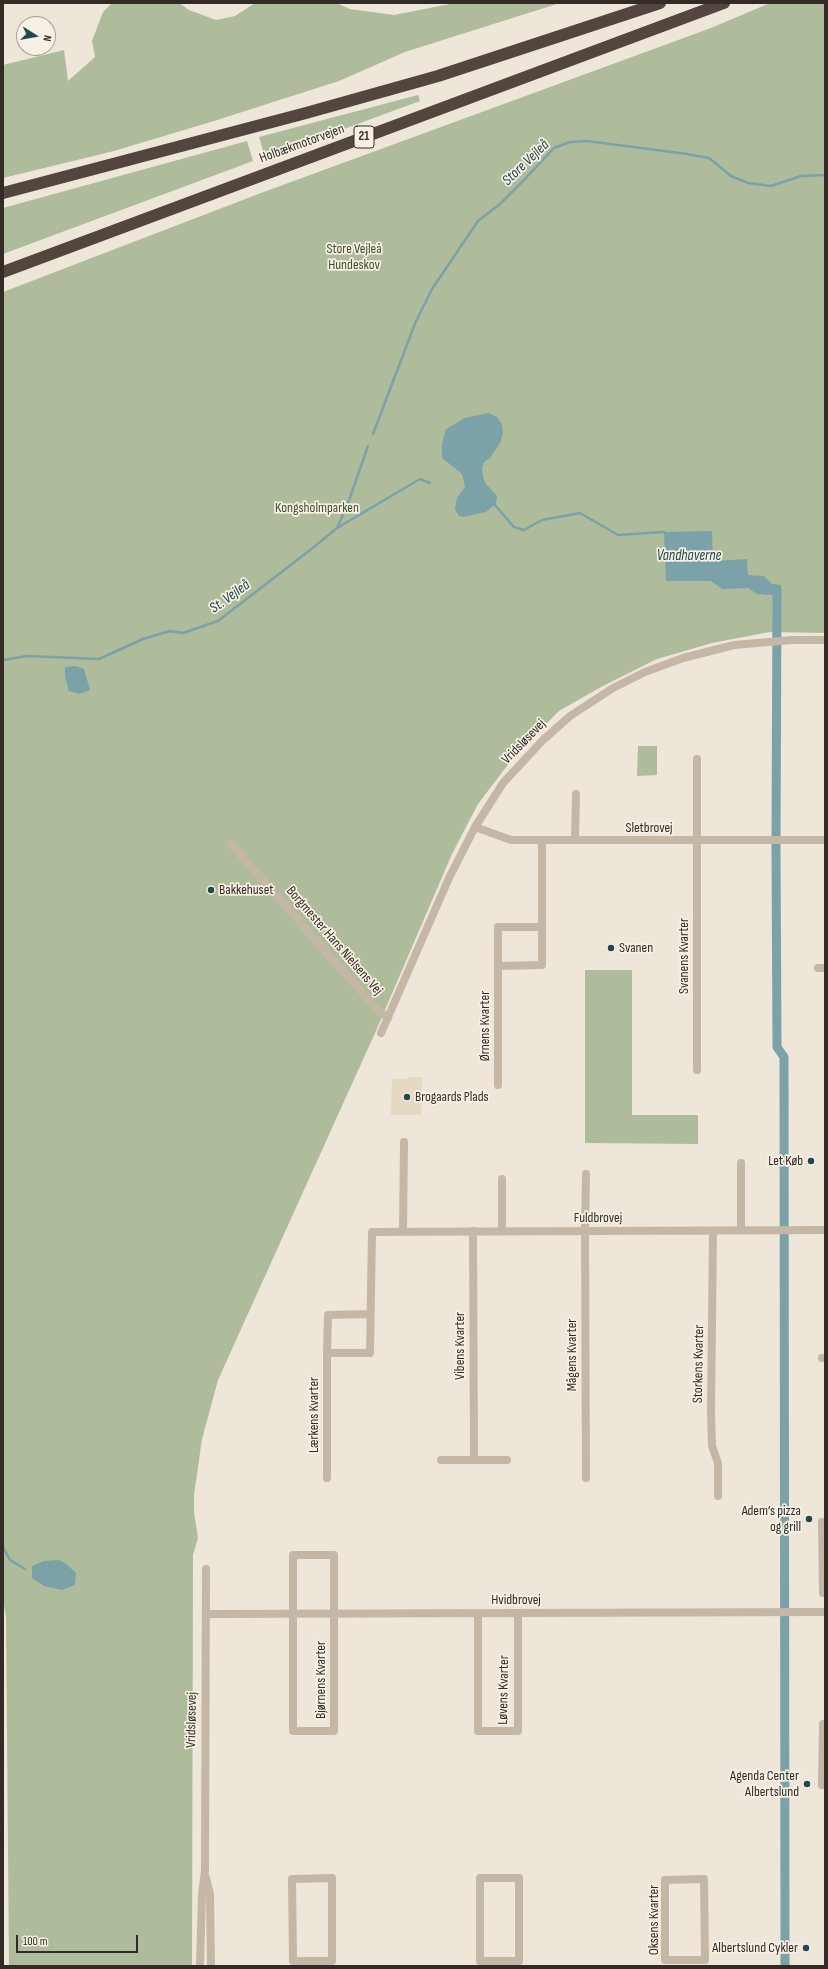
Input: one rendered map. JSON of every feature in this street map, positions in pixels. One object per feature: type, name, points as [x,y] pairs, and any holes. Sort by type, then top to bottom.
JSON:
[{"type":"highway","name":"Holbækmotorvejen","points":[[3,194],[438,76],[660,3]]},
{"type":"highway","name":"Holbækmotorvejen","points":[[3,272],[724,3]]},
{"type":"street","name":"Vridsløsevej","points":[[381,1033],[449,878],[475,827],[503,783],[542,741],[570,716],[613,688],[645,672],[683,658],[721,647],[769,641],[825,640]]},
{"type":"street","name":"Svanens Kvarter","points":[[697,759],[697,1070]]},
{"type":"street","points":[[575,840],[576,794]]},
{"type":"street","name":"Sletbrovej","points":[[475,827],[511,840],[825,840]]},
{"type":"street","points":[[498,966],[542,965],[542,840]]},
{"type":"street","name":"Borgmester Hans Nielsens Vej","points":[[231,844],[350,979],[380,1012],[388,1018]]},
{"type":"street","name":"Ørnens Kvarter","points":[[498,1085],[498,927],[542,927]]},
{"type":"street","points":[[403,1232],[404,1142]]},
{"type":"street","points":[[740,1230],[742,1163]]},
{"type":"street","name":"Mågens Kvarter","points":[[586,1174],[586,1478]]},
{"type":"street","points":[[502,1179],[502,1231]]},
{"type":"street","name":"Storkens Kvarter","points":[[713,1230],[711,1412],[712,1446],[718,1463],[718,1496]]},
{"type":"street","name":"Fuldbrovej","points":[[370,1314],[372,1232],[825,1230]]},
{"type":"street","name":"Vibens Kvarter","points":[[473,1232],[474,1460]]},
{"type":"street","points":[[327,1353],[370,1353],[370,1314]]},
{"type":"street","name":"Lærkens Kvarter","points":[[327,1478],[328,1315],[370,1314]]},
{"type":"street","points":[[441,1460],[507,1460]]},
{"type":"street","points":[[823,1593],[822,1522],[825,1522]]},
{"type":"street","points":[[293,1613],[293,1555],[334,1555],[334,1613]]},
{"type":"street","name":"Vridsløsevej","points":[[200,1966],[202,1894],[205,1871],[206,1569]]},
{"type":"street","name":"Hvidbrovej","points":[[206,1614],[825,1612]]},
{"type":"street","name":"Bjørnens Kvarter","points":[[293,1613],[292,1731],[334,1732],[334,1613]]},
{"type":"street","name":"Løvens Kvarter","points":[[478,1614],[478,1731],[518,1731],[518,1614]]},
{"type":"street","points":[[825,1724],[823,1724],[822,1785],[825,1785]]},
{"type":"street","name":"Vridsløsevej","points":[[205,1871],[210,1894],[212,1966]]},
{"type":"street","points":[[332,1878],[332,1961],[314,1964],[293,1961],[292,1879],[332,1878]]},
{"type":"street","points":[[480,1878],[519,1878],[519,1961],[500,1963],[480,1961],[480,1878]]},
{"type":"street","name":"Oksens Kvarter","points":[[704,1879],[705,1960],[685,1963],[665,1960],[665,1880],[704,1879]]},
{"type":"green space","points":[[112,3],[179,3],[189,10],[216,20],[235,16],[255,3],[336,3],[350,9],[394,15],[455,3],[560,3],[405,52],[339,81],[214,121],[114,151],[3,178],[3,65],[40,56],[56,56],[56,52],[64,50],[68,81],[95,57],[92,41],[103,12]]},
{"type":"green space","name":"Kongsholmparken","points":[[770,3],[825,3],[825,633],[770,632],[712,643],[657,659],[601,687],[559,711],[516,754],[478,804],[452,854],[375,1033],[218,1380],[202,1439],[194,1495],[194,1512],[198,1538],[193,1555],[192,1966],[9,1966],[6,1617],[3,1599],[3,292],[261,193],[711,28]]},
{"type":"green space","points":[[418,95],[420,101],[265,158],[259,137]]},
{"type":"green space","points":[[247,141],[253,161],[3,254],[3,208]]},
{"type":"green space","points":[[638,746],[657,746],[657,775],[637,776]]},
{"type":"green space","points":[[585,970],[632,970],[632,1115],[698,1115],[698,1144],[585,1143]]},
{"type":"shaded area","name":"Brogaards Plads","points":[[408,1077],[422,1077],[421,1115],[391,1115],[392,1079],[407,1079]]},
{"type":"water","points":[[488,413],[497,417],[502,424],[503,434],[500,443],[490,458],[484,462],[482,468],[483,477],[486,484],[497,496],[496,504],[486,512],[463,517],[459,516],[455,509],[457,498],[465,487],[461,473],[442,458],[442,444],[446,429],[465,418]]},
{"type":"water","name":"Vandhaverne","points":[[712,531],[713,561],[747,559],[748,575],[764,576],[772,584],[781,585],[782,594],[757,594],[748,588],[722,589],[711,581],[666,581],[664,532]]},
{"type":"water","points":[[76,666],[84,669],[90,690],[79,694],[69,691],[65,677],[65,667]]},
{"type":"water","points":[[59,1560],[65,1563],[76,1573],[75,1585],[62,1590],[44,1586],[32,1578],[32,1566],[44,1561]]},
{"type":"waterway","name":"Store Vejleå","points":[[373,434],[416,321],[432,289],[478,221],[500,204],[554,148],[570,142],[587,141],[687,154],[709,158],[731,176],[748,183],[771,186],[801,176],[825,175]]},
{"type":"waterway","name":"St. Vejleå","points":[[3,660],[27,656],[99,659],[143,639],[170,631],[183,633],[218,621],[337,528],[347,506],[368,446]]},
{"type":"waterway","points":[[337,528],[420,479],[430,483]]},
{"type":"waterway","points":[[494,504],[514,527],[524,530],[542,520],[580,513],[618,535],[664,532]]},
{"type":"waterway","points":[[777,595],[777,1047],[784,1057],[785,1966]]},
{"type":"waterway","points":[[3,1547],[10,1560],[25,1569]]},
{"type":"place","name":"Bakkehuset","points":[[211,890]]},
{"type":"place","name":"Svanen","points":[[611,948]]},
{"type":"place","name":"Brogaards Plads","points":[[407,1097]]},
{"type":"place","name":"Let Køb","points":[[811,1161]]},
{"type":"place","name":"Adem’s pizza og grill","points":[[809,1519]]},
{"type":"place","name":"Agenda Center Albertslund","points":[[807,1784]]},
{"type":"place","name":"Albertslund Cykler","points":[[806,1948]]},
{"type":"park label","name":"Store Vejleå Hundeskov","points":[[354,258]]}]
